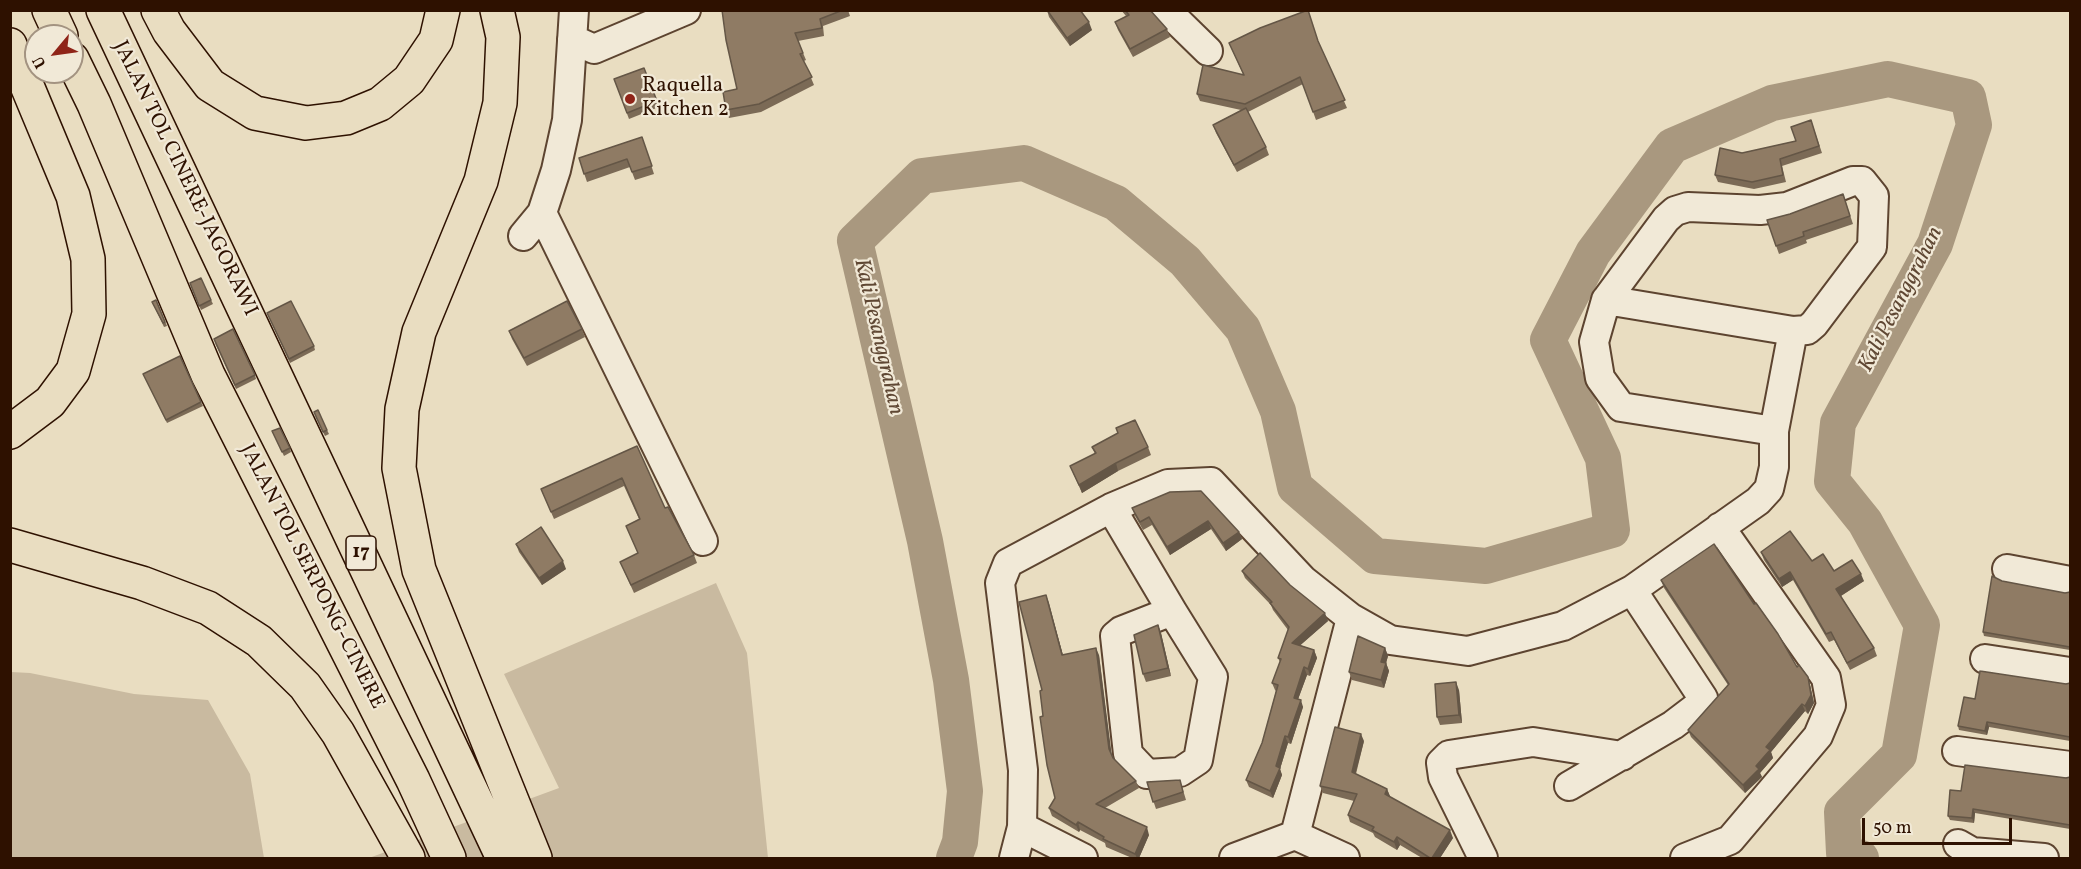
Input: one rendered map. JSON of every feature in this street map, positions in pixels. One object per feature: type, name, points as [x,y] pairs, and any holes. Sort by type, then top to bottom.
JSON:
[{"type":"highway","points":[[49,10],[55,24]]},
{"type":"highway","name":"JALAN TOL CINERE-JAGORAWI","points":[[103,10],[504,858]]},
{"type":"highway","points":[[158,10],[169,31],[210,86],[255,113],[306,123],[346,118],[380,104],[409,80],[436,40],[443,10]]},
{"type":"highway","points":[[497,10],[503,37],[500,103],[481,181],[419,332],[402,409],[399,468],[419,570],[535,858]]},
{"type":"highway","points":[[10,45],[73,196],[88,259],[89,314],[73,371],[50,402],[10,432]]},
{"type":"highway","name":"JALAN TOL SERPONG-CINERE","points":[[84,84],[208,375],[413,780],[449,858]]},
{"type":"highway","points":[[10,545],[142,583],[208,608],[259,641],[305,686],[338,733],[408,858]]},
{"type":"street","points":[[523,236],[542,213],[556,170],[567,120],[574,10]]},
{"type":"street","points":[[572,39],[594,49],[686,10]]},
{"type":"street","points":[[1166,10],[1208,51]]},
{"type":"street","points":[[1606,300],[1793,331],[1807,330],[1814,324],[1872,247],[1874,196],[1862,181],[1787,207],[1760,210],[1688,207],[1675,211],[1666,219],[1606,300],[1594,342],[1600,378],[1621,407],[1774,431]]},
{"type":"street","points":[[542,213],[703,541]]},
{"type":"street","points":[[1014,858],[1022,827],[1023,770],[1000,583],[1008,562],[1111,508],[1168,484],[1211,482],[1303,580],[1351,618],[1390,640],[1468,651],[1563,626],[1632,590],[1758,501],[1769,489],[1774,467],[1774,431],[1793,331]]},
{"type":"street","points":[[1111,508],[1213,677],[1198,760],[1180,772],[1147,774],[1128,754],[1115,636],[1121,631],[1172,611]]},
{"type":"street","points":[[1685,858],[1735,849],[1818,736],[1831,705],[1826,678],[1720,527]]},
{"type":"street","points":[[2007,569],[2070,581]]},
{"type":"street","points":[[1569,786],[1673,725],[1698,706],[1703,698],[1632,590]]},
{"type":"street","points":[[1295,835],[1351,618]]},
{"type":"street","points":[[1985,659],[2070,672]]},
{"type":"street","points":[[1483,858],[1443,777],[1441,763],[1449,755],[1533,742],[1622,756]]},
{"type":"street","points":[[1957,751],[2070,766]]},
{"type":"street","points":[[1022,827],[1083,858]]},
{"type":"street","points":[[1234,858],[1295,835],[1345,858]]},
{"type":"street","points":[[1958,844],[1972,852],[2044,858]]},
{"type":"shaded area","points":[[716,583],[747,653],[768,858],[369,858],[559,788],[504,674]]},
{"type":"shaded area","points":[[11,672],[30,673],[134,694],[208,700],[250,774],[264,858],[11,858]]},
{"type":"building","points":[[722,10],[843,10],[820,19],[822,28],[795,33],[803,53],[800,54],[812,77],[759,104],[726,110],[723,92],[737,89]]},
{"type":"building","points":[[1047,10],[1080,10],[1089,22],[1067,38]]},
{"type":"building","points":[[1125,10],[1150,10],[1167,29],[1130,49],[1115,22],[1129,15]]},
{"type":"building","points":[[1308,10],[1318,41],[1345,100],[1313,112],[1300,77],[1245,104],[1197,94],[1203,65],[1244,75],[1229,43],[1260,28]]},
{"type":"building","points":[[644,68],[657,101],[627,113],[614,79]]},
{"type":"building","points":[[1246,108],[1266,147],[1234,165],[1213,125]]},
{"type":"building","points":[[1811,120],[1819,146],[1780,159],[1783,175],[1752,182],[1715,175],[1720,148],[1742,153],[1796,141],[1791,127]]},
{"type":"building","points":[[642,137],[652,166],[632,172],[627,159],[584,174],[579,158]]},
{"type":"building","points":[[1843,194],[1850,216],[1803,232],[1804,236],[1776,246],[1767,220]]},
{"type":"building","points":[[201,278],[211,300],[199,306],[190,283]]},
{"type":"building","points":[[156,300],[165,322],[163,323],[152,302]]},
{"type":"building","points":[[291,301],[314,346],[289,359],[267,313]]},
{"type":"building","points":[[567,301],[582,329],[524,358],[509,331]]},
{"type":"building","points":[[233,329],[255,375],[235,385],[214,339]]},
{"type":"building","points":[[180,356],[201,402],[166,420],[143,374]]},
{"type":"building","points":[[318,410],[327,430],[323,432],[314,412]]},
{"type":"building","points":[[1135,420],[1148,447],[1079,485],[1070,466],[1096,453],[1092,447],[1118,433],[1116,428]]},
{"type":"building","points":[[280,428],[290,448],[282,452],[272,431]]},
{"type":"building","points":[[637,446],[665,508],[668,507],[694,555],[631,585],[620,562],[638,553],[626,526],[640,519],[622,478],[551,512],[541,489]]},
{"type":"building","points":[[1201,491],[1239,532],[1223,543],[1208,521],[1167,547],[1149,517],[1140,522],[1132,508],[1170,492]]},
{"type":"building","points":[[541,527],[563,561],[539,578],[516,544]]},
{"type":"building","points":[[1790,531],[1812,561],[1823,554],[1834,571],[1852,560],[1861,574],[1836,589],[1874,648],[1847,663],[1831,632],[1826,634],[1790,572],[1779,579],[1761,552]]},
{"type":"building","points":[[1714,544],[1754,604],[1756,603],[1778,634],[1797,667],[1799,665],[1808,677],[1811,695],[1805,706],[1802,704],[1766,747],[1770,750],[1756,766],[1759,769],[1743,785],[1688,730],[1729,684],[1661,580]]},
{"type":"building","points":[[1260,553],[1290,585],[1325,613],[1292,643],[1314,650],[1308,669],[1304,667],[1294,698],[1301,700],[1288,737],[1285,736],[1276,766],[1280,768],[1270,791],[1246,780],[1262,743],[1278,685],[1272,683],[1289,627],[1270,603],[1272,602],[1242,571]]},
{"type":"building","points":[[1992,576],[2002,581],[2070,592],[2070,647],[1983,632]]},
{"type":"building","points":[[1046,595],[1062,655],[1096,648],[1109,749],[1113,758],[1136,781],[1096,804],[1147,827],[1135,854],[1103,839],[1104,837],[1078,822],[1076,825],[1049,808],[1055,798],[1047,765],[1040,717],[1043,716],[1040,691],[1042,690],[1019,602]]},
{"type":"building","points":[[1158,625],[1168,668],[1143,674],[1134,635]]},
{"type":"building","points":[[1358,636],[1385,648],[1381,662],[1386,663],[1381,680],[1349,672]]},
{"type":"building","points":[[1980,671],[2070,683],[2070,737],[1987,722],[1985,731],[1958,726],[1964,697],[1975,699]]},
{"type":"building","points":[[1456,682],[1459,715],[1437,717],[1435,684]]},
{"type":"building","points":[[1335,727],[1361,734],[1352,772],[1387,789],[1385,794],[1450,830],[1432,858],[1397,837],[1394,842],[1372,830],[1374,827],[1348,815],[1357,794],[1320,786]]},
{"type":"building","points":[[1965,765],[2070,777],[2070,825],[1973,809],[1972,818],[1948,816],[1950,790],[1961,791]]},
{"type":"building","points":[[1180,780],[1183,792],[1153,802],[1147,782]]},
{"type":"waterway","name":"Kali Pesanggrahan","points":[[954,858],[960,842],[965,791],[951,680],[925,541],[855,241],[922,176],[1024,163],[1116,203],[1185,261],[1243,329],[1278,411],[1295,487],[1375,556],[1486,566],[1612,530],[1603,458],[1548,340],[1593,253],[1672,146],[1772,103],[1888,79],[1968,97],[1974,125],[1935,244],[1838,423],[1832,481],[1865,522],[1922,625],[1899,755],[1842,812],[1844,853],[1861,858]]},
{"type":"place","name":"Raquella Kitchen 2","points":[[630,99]]}]
